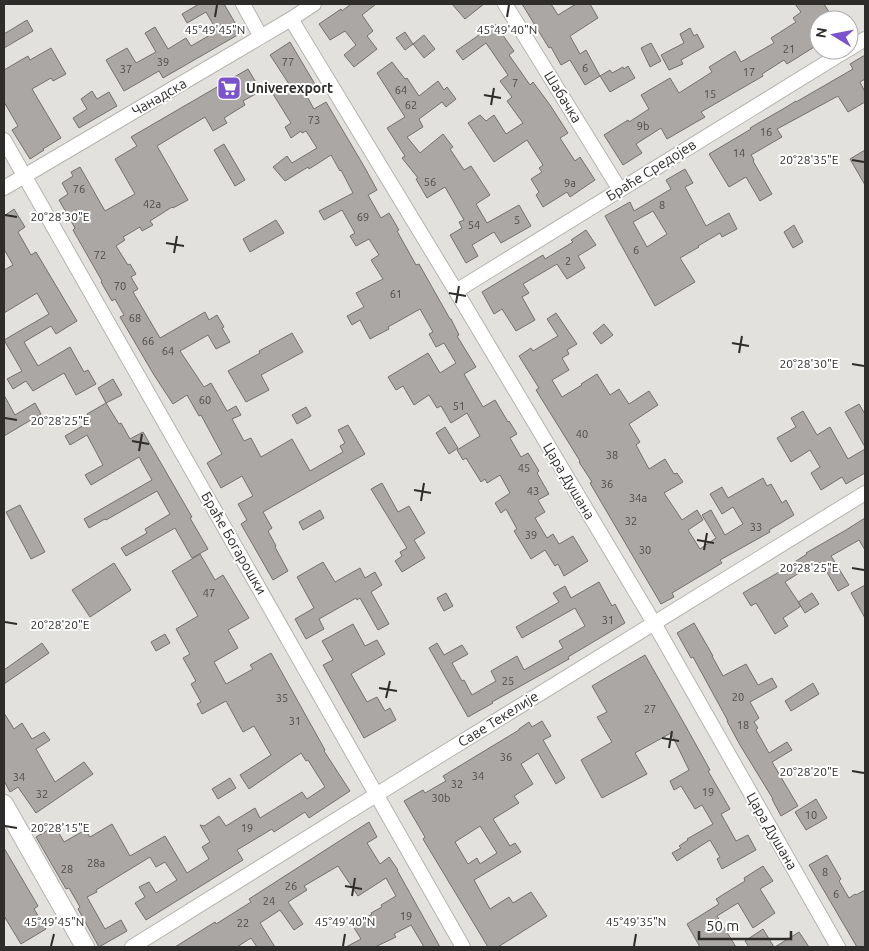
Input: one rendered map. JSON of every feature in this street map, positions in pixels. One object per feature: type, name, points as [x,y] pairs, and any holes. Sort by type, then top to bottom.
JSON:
[{"type":"main road","points":[[4,804],[85,947]]},
{"type":"street","points":[[243,4],[261,36]]},
{"type":"street","name":"Чанадска","points":[[4,188],[314,4]]},
{"type":"street","name":"Шабачка","points":[[505,4],[620,190]]},
{"type":"street","name":"Цара Душана","points":[[291,19],[654,623],[838,947]]},
{"type":"street","name":"Браће Средојев","points":[[456,291],[830,60]]},
{"type":"street","name":"Браће Богарошки","points":[[4,140],[463,947]]},
{"type":"street","name":"Саве Текелије","points":[[132,947],[865,494]]},
{"type":"building","points":[[199,4],[224,4],[241,33],[163,78],[159,71],[124,91],[106,60],[127,48],[136,63],[156,52],[145,33],[155,27],[168,49],[186,38],[191,46],[217,31],[206,12],[187,23],[182,14]]},
{"type":"building","points":[[351,4],[376,4],[362,15],[373,31],[367,36],[377,49],[354,67],[344,55],[356,45],[345,31],[330,40],[319,24]]},
{"type":"building","points":[[452,4],[484,4],[465,19]]},
{"type":"building","points":[[522,4],[551,4],[558,15],[576,4],[590,4],[598,18],[570,36],[580,54],[586,50],[600,76],[585,85],[570,60],[561,65]]},
{"type":"building","points":[[795,4],[824,4],[828,10],[809,10],[809,50],[787,64],[784,60],[762,74],[763,76],[701,112],[705,117],[667,139],[661,128],[636,144],[642,153],[623,165],[604,135],[649,109],[641,95],[670,78],[679,93],[712,72],[709,67],[735,51],[741,62],[774,43],[771,38],[796,22],[793,18],[801,12]]},
{"type":"building","points":[[27,20],[33,31],[4,48],[4,34]]},
{"type":"building","points":[[495,24],[514,51],[509,55],[530,85],[533,82],[568,133],[560,138],[575,161],[580,157],[595,180],[570,197],[567,192],[543,207],[536,195],[539,192],[531,179],[542,172],[539,168],[543,165],[527,140],[494,162],[468,123],[480,115],[486,121],[494,115],[506,134],[523,123],[507,101],[512,97],[500,81],[508,75],[486,43],[463,60],[456,51]]},
{"type":"building","points":[[690,28],[694,36],[697,34],[704,47],[681,60],[683,64],[669,70],[661,55],[684,43],[680,34]]},
{"type":"building","points":[[405,32],[413,44],[405,50],[396,38]]},
{"type":"building","points":[[424,35],[435,49],[424,58],[413,44]]},
{"type":"building","points":[[290,42],[316,86],[305,93],[314,109],[326,102],[377,190],[368,195],[381,218],[389,213],[416,265],[419,264],[451,319],[459,335],[457,336],[476,367],[464,374],[483,407],[495,400],[517,434],[510,438],[521,457],[528,453],[539,471],[537,473],[549,494],[538,500],[545,512],[535,518],[547,538],[553,534],[559,544],[573,536],[588,561],[564,576],[558,564],[555,566],[545,550],[531,559],[514,531],[517,529],[506,509],[501,513],[495,503],[510,493],[500,475],[487,483],[485,479],[481,482],[466,458],[463,460],[457,450],[480,436],[467,413],[451,423],[441,406],[437,408],[429,395],[414,405],[403,386],[396,390],[388,377],[428,353],[440,373],[456,363],[444,343],[436,347],[429,334],[433,332],[420,309],[370,339],[360,320],[352,325],[347,316],[364,307],[356,293],[383,279],[371,260],[379,255],[369,239],[356,246],[350,236],[355,233],[342,210],[324,220],[319,211],[353,193],[331,155],[285,181],[273,167],[287,156],[292,163],[317,148],[306,131],[302,133],[301,131],[291,138],[285,127],[291,123],[273,94],[289,84],[270,55]]},
{"type":"building","points":[[651,43],[661,61],[650,67],[641,48]]},
{"type":"building","points":[[51,48],[66,74],[53,81],[51,78],[32,89],[61,138],[30,159],[12,130],[18,126],[4,102],[4,70],[28,56],[30,60]]},
{"type":"building","points":[[865,55],[865,79],[860,82],[865,92],[865,102],[848,112],[838,96],[777,129],[782,137],[751,155],[772,194],[760,201],[746,177],[729,187],[709,154],[750,128],[853,69],[850,64]]},
{"type":"building","points":[[392,62],[405,79],[407,78],[419,96],[438,81],[444,90],[447,87],[456,99],[446,107],[442,102],[419,119],[423,127],[407,137],[420,153],[443,134],[453,147],[450,149],[464,170],[471,166],[490,195],[476,204],[487,223],[519,205],[531,226],[501,243],[494,232],[472,245],[478,256],[466,263],[450,235],[462,228],[459,222],[464,220],[445,187],[427,198],[416,179],[418,178],[402,158],[405,156],[387,128],[405,117],[377,73]]},
{"type":"building","points":[[628,66],[635,78],[610,92],[600,76],[610,70],[612,73]]},
{"type":"building","points":[[248,69],[261,91],[243,101],[245,105],[224,118],[227,123],[213,131],[205,117],[157,146],[188,200],[172,207],[150,221],[153,225],[142,231],[140,227],[123,237],[125,240],[116,246],[136,274],[131,277],[138,289],[133,292],[160,338],[205,312],[209,320],[217,315],[230,342],[216,349],[208,335],[180,351],[204,387],[211,383],[227,411],[236,406],[241,415],[232,419],[244,441],[251,438],[261,457],[292,439],[310,471],[343,452],[340,446],[345,443],[338,430],[348,425],[365,454],[263,512],[272,528],[268,531],[288,571],[273,580],[241,524],[247,520],[238,504],[253,496],[242,476],[221,488],[207,463],[222,454],[201,415],[199,416],[187,395],[173,404],[120,317],[124,315],[115,299],[112,301],[101,282],[59,200],[68,194],[62,183],[73,176],[71,172],[80,167],[105,211],[135,194],[115,159],[137,146],[131,137]]},
{"type":"building","points":[[92,91],[97,99],[109,92],[117,106],[79,128],[73,118],[87,109],[81,99]]},
{"type":"building","points":[[224,144],[245,180],[235,186],[214,150]]},
{"type":"building","points":[[865,150],[865,185],[850,159]]},
{"type":"building","points":[[685,169],[693,183],[685,187],[706,226],[729,213],[737,229],[722,237],[720,233],[680,258],[695,282],[655,306],[605,216],[630,202],[634,211],[671,189],[666,180]],"holes":[[[653,211],[667,234],[647,247],[633,222]]]},
{"type":"building","points":[[14,209],[25,227],[18,232],[31,255],[36,252],[77,321],[56,334],[51,326],[24,342],[38,366],[70,347],[84,372],[88,370],[96,384],[76,395],[64,373],[33,391],[26,381],[13,389],[7,379],[22,371],[4,340],[49,314],[37,293],[4,313],[4,270],[13,265],[4,249],[4,216]]},
{"type":"building","points":[[276,220],[284,233],[250,252],[243,239]]},
{"type":"building","points":[[794,225],[803,242],[793,248],[784,232]]},
{"type":"building","points":[[586,230],[596,245],[578,256],[585,268],[567,279],[557,264],[523,284],[529,293],[522,297],[535,320],[516,331],[502,309],[494,314],[482,292],[543,255],[545,259],[573,242],[571,240]]},
{"type":"building","points":[[556,313],[577,344],[567,350],[569,354],[562,358],[569,370],[552,380],[562,397],[597,374],[610,395],[619,389],[629,404],[649,391],[658,405],[629,424],[640,442],[636,445],[649,469],[665,459],[674,474],[677,473],[683,482],[664,493],[682,520],[697,510],[703,520],[688,530],[700,549],[716,538],[702,515],[711,510],[725,535],[743,524],[733,507],[722,514],[710,494],[722,487],[728,498],[763,478],[767,486],[771,484],[782,503],[786,500],[794,515],[769,530],[770,532],[720,560],[722,563],[672,593],[674,597],[661,604],[590,483],[592,482],[580,461],[536,390],[539,388],[519,356],[531,348],[533,351],[558,336],[547,319]]},
{"type":"building","points":[[604,324],[613,335],[601,344],[593,333]]},
{"type":"building","points":[[292,333],[303,352],[261,375],[269,390],[246,402],[228,371]]},
{"type":"building","points":[[113,379],[122,395],[106,403],[98,388]]},
{"type":"building","points":[[4,395],[15,415],[35,403],[41,414],[4,436]]},
{"type":"building","points":[[106,403],[130,439],[143,432],[192,517],[190,518],[208,549],[192,558],[175,528],[126,556],[121,548],[147,533],[145,529],[170,514],[157,491],[89,528],[84,519],[152,480],[139,457],[91,485],[85,475],[103,465],[87,435],[70,445],[65,436],[91,421],[87,414]]},
{"type":"building","points":[[859,404],[865,414],[865,447],[845,412]]},
{"type":"building","points":[[306,407],[311,416],[297,424],[292,415]]},
{"type":"building","points":[[803,411],[817,435],[830,427],[848,459],[865,449],[865,473],[846,484],[842,477],[821,490],[811,473],[820,467],[810,450],[791,462],[777,438],[796,427],[791,418]]},
{"type":"building","points":[[445,427],[458,448],[449,454],[436,433]]},
{"type":"building","points":[[382,483],[398,512],[409,506],[425,533],[414,540],[425,558],[402,572],[395,561],[402,556],[400,552],[407,548],[371,489]]},
{"type":"building","points":[[20,505],[45,552],[31,559],[6,512]]},
{"type":"building","points":[[320,510],[324,518],[303,530],[299,522]]},
{"type":"building","points":[[865,518],[865,550],[859,540],[831,556],[849,585],[838,591],[821,562],[814,566],[813,564],[785,582],[801,606],[783,618],[788,626],[775,634],[756,603],[751,606],[743,593]]},
{"type":"building","points":[[200,554],[215,580],[223,575],[249,618],[228,630],[238,648],[214,662],[226,684],[253,669],[250,665],[271,653],[324,751],[350,791],[309,818],[305,812],[274,832],[272,829],[237,850],[243,860],[146,920],[135,903],[145,897],[139,887],[149,882],[156,893],[177,880],[165,862],[156,867],[150,857],[96,890],[97,892],[87,897],[105,929],[121,920],[127,931],[99,947],[78,909],[80,907],[69,888],[66,889],[36,837],[55,826],[64,842],[85,830],[90,837],[112,824],[130,856],[165,836],[187,873],[209,859],[202,847],[210,842],[200,825],[204,826],[219,816],[226,826],[255,808],[260,818],[302,792],[307,799],[325,787],[308,760],[306,761],[301,753],[249,789],[240,775],[271,755],[254,726],[243,732],[226,701],[202,714],[197,704],[201,702],[191,684],[196,681],[183,658],[190,654],[176,629],[198,616],[172,571]]},
{"type":"building","points":[[323,562],[335,582],[360,568],[365,578],[375,572],[382,585],[371,592],[389,624],[378,630],[360,598],[357,600],[356,598],[319,619],[324,629],[306,639],[295,619],[314,608],[297,577]]},
{"type":"building","points":[[114,563],[131,590],[90,617],[72,590]]},
{"type":"building","points":[[599,582],[612,606],[615,604],[625,623],[568,657],[569,659],[468,717],[429,648],[437,643],[444,655],[462,645],[468,654],[452,663],[472,695],[496,681],[491,671],[517,656],[524,670],[563,648],[559,641],[585,626],[575,608],[522,638],[516,627],[559,602],[553,593],[565,586],[571,598]]},
{"type":"building","points":[[865,585],[865,618],[851,593]]},
{"type":"building","points":[[446,593],[453,606],[444,611],[437,598]]},
{"type":"building","points":[[812,593],[819,604],[805,613],[798,602]]},
{"type":"building","points":[[694,623],[723,676],[746,664],[758,685],[772,678],[777,687],[750,702],[759,718],[754,722],[758,728],[756,730],[769,753],[787,742],[792,750],[772,762],[798,806],[781,816],[693,657],[691,658],[677,633]]},
{"type":"building","points":[[353,624],[365,646],[377,640],[385,654],[351,674],[367,702],[377,697],[385,711],[390,708],[396,720],[364,738],[323,665],[333,660],[322,641]]},
{"type":"building","points":[[165,634],[170,643],[156,651],[151,642]]},
{"type":"building","points":[[42,643],[49,653],[4,684],[4,670]]},
{"type":"building","points":[[645,655],[730,809],[721,814],[736,841],[748,835],[756,850],[722,869],[717,859],[720,857],[710,840],[677,861],[672,853],[681,848],[679,846],[687,839],[713,824],[702,805],[695,809],[681,786],[674,790],[670,781],[689,770],[671,733],[635,753],[647,774],[602,798],[581,760],[612,742],[597,717],[607,712],[592,686]]},
{"type":"building","points":[[813,683],[819,694],[791,711],[785,701]]},
{"type":"building","points":[[4,713],[14,729],[22,723],[32,739],[44,732],[50,740],[36,749],[55,782],[84,762],[93,774],[36,813],[18,787],[10,792],[4,781]]},
{"type":"building","points":[[542,721],[551,736],[543,740],[565,778],[556,784],[538,753],[521,764],[533,784],[514,796],[519,803],[493,819],[510,846],[515,843],[521,852],[474,880],[490,909],[509,897],[513,903],[531,892],[547,916],[498,947],[488,947],[423,839],[425,837],[404,801],[423,790],[425,793],[446,781],[443,776],[529,722],[532,727]],"holes":[[[480,826],[497,853],[480,864],[477,858],[468,864],[455,842]]]},
{"type":"building","points":[[230,778],[236,788],[218,799],[212,789]]},
{"type":"building","points":[[816,799],[827,818],[806,830],[795,812]]},
{"type":"building","points":[[369,822],[377,837],[367,843],[380,864],[389,857],[440,947],[424,947],[411,925],[394,934],[396,937],[375,947],[346,947],[361,939],[353,926],[396,896],[386,878],[358,896],[338,866],[304,886],[307,890],[288,902],[303,924],[294,930],[280,910],[260,923],[275,947],[257,947],[251,938],[237,947],[175,947],[251,902],[249,899]]},
{"type":"building","points":[[4,848],[38,906],[34,909],[46,929],[21,944],[4,916]]},
{"type":"building","points":[[827,855],[841,879],[839,881],[849,898],[865,890],[865,947],[857,947],[809,865]]},
{"type":"building","points":[[763,866],[773,881],[760,889],[775,913],[753,928],[738,903],[717,916],[736,947],[700,947],[687,924],[719,904],[716,899],[745,881],[744,878]]},
{"type":"building","points":[[763,929],[774,947],[749,947],[745,941]]},
{"type":"building","points":[[799,932],[809,947],[775,947]]},
{"type":"place","name":"Univerexport","points":[[229,88]]}]
